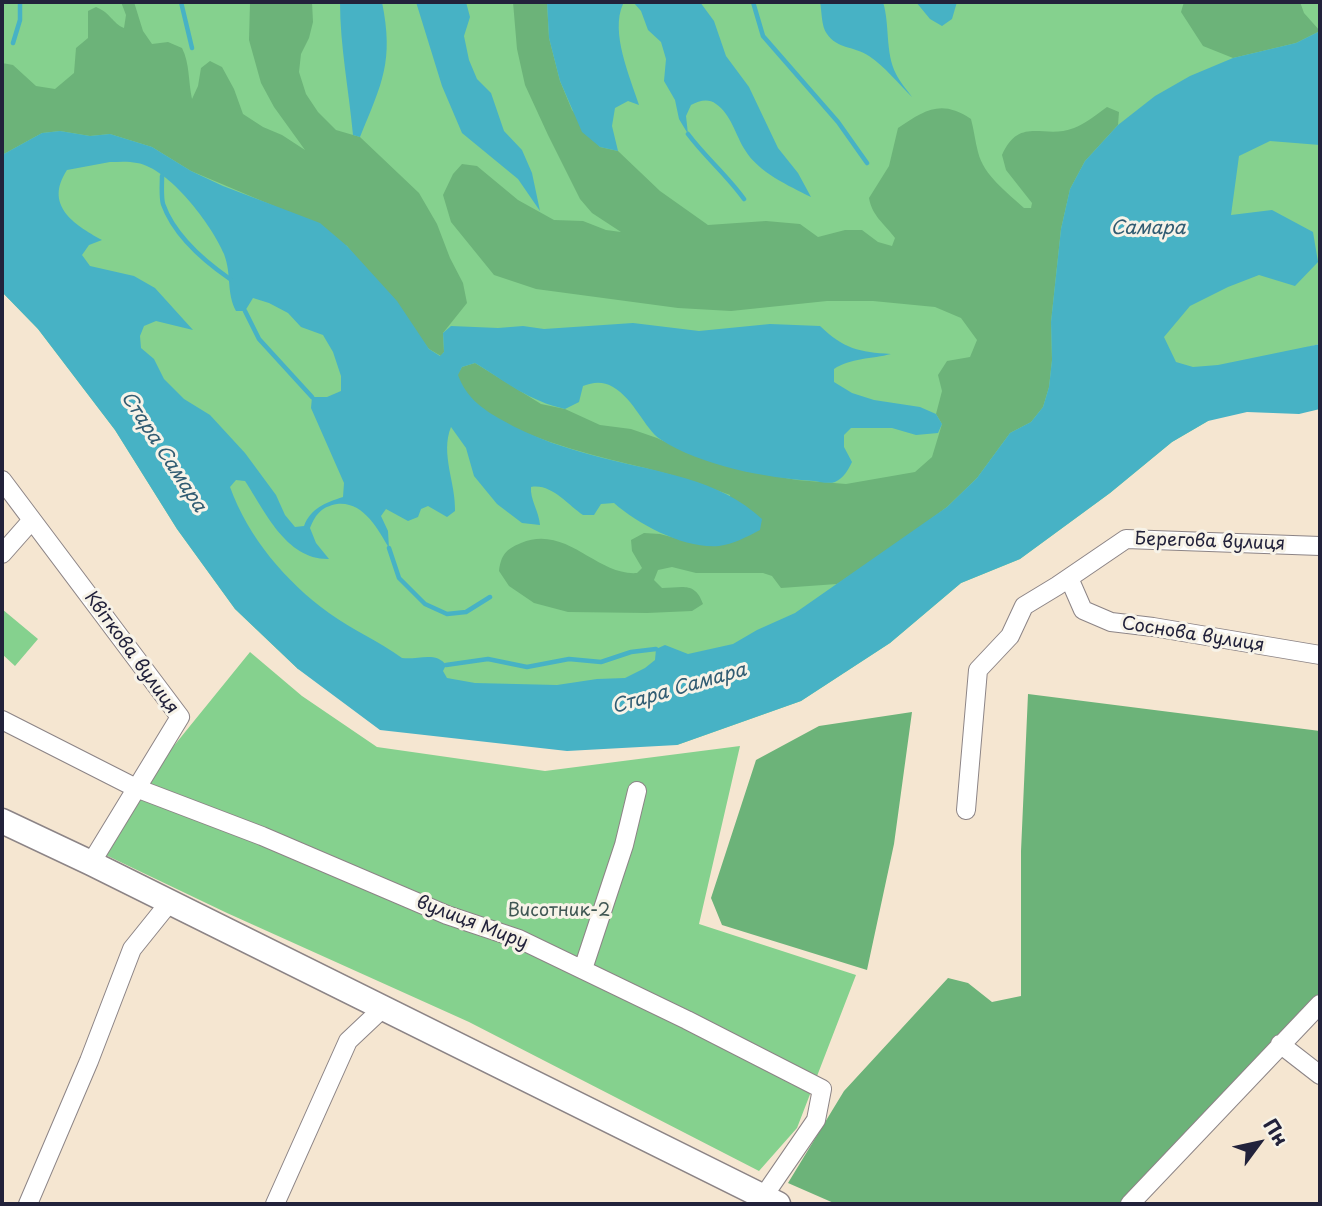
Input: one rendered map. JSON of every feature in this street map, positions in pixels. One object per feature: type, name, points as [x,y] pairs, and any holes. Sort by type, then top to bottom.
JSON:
[{"type":"street","name":"Квіткова вулиця","points":[[2,480],[180,717],[91,863]]},
{"type":"street","points":[[2,554],[32,520]]},
{"type":"street","name":"Берегова вулиця","points":[[1069,578],[1126,539],[1320,546]]},
{"type":"street","points":[[966,810],[978,670],[1010,636],[1024,606],[1069,578]]},
{"type":"street","name":"Соснова вулиця","points":[[1069,578],[1083,610],[1111,622],[1320,655]]},
{"type":"street","name":"вулиця Миру","points":[[2,720],[136,788],[262,836],[447,915],[519,939],[822,1089],[816,1120],[770,1200]]},
{"type":"street","points":[[583,969],[624,845],[637,791]]},
{"type":"street","points":[[2,821],[770,1200]]},
{"type":"street","points":[[27,1204],[89,1061],[132,949],[169,903]]},
{"type":"street","points":[[1130,1204],[1320,1004]]},
{"type":"street","points":[[275,1204],[348,1041],[383,1008]]},
{"type":"street","points":[[1280,1044],[1320,1075]]},
{"type":"green space","points":[[2,2],[1320,2],[1320,344],[1297,350],[1208,421],[1172,442],[1110,493],[1020,559],[961,583],[890,643],[801,701],[677,745],[298,669],[235,609],[177,529],[115,430],[38,329],[2,292]]},
{"type":"green space","points":[[121,2],[134,2],[143,31],[152,44],[168,42],[182,48],[188,66],[192,99],[198,86],[201,68],[210,61],[222,67],[243,114],[305,150],[274,107],[261,83],[249,40],[250,2],[312,2],[313,22],[301,54],[299,72],[306,94],[318,112],[336,130],[360,137],[419,193],[437,224],[463,283],[467,303],[443,333],[444,352],[441,356],[429,349],[347,246],[288,212],[191,171],[152,147],[110,134],[90,136],[60,131],[42,133],[2,155],[2,63],[13,65],[36,86],[55,89],[74,73],[76,48],[88,38],[88,11],[96,7],[124,28],[126,15]]},
{"type":"green space","points":[[513,2],[547,2],[549,38],[560,81],[572,110],[600,147],[618,151],[660,191],[708,225],[766,221],[800,224],[818,237],[845,230],[862,230],[878,242],[892,246],[895,238],[876,215],[869,198],[889,166],[898,128],[925,112],[942,108],[951,109],[971,119],[978,152],[985,169],[1024,208],[1031,208],[1032,203],[1006,170],[1002,155],[1009,143],[1025,132],[1053,132],[1074,128],[1107,107],[1119,112],[1118,125],[1085,161],[1070,189],[1061,229],[1051,322],[1052,360],[1049,387],[1043,407],[1031,422],[1010,433],[977,478],[947,507],[837,584],[781,588],[772,576],[763,573],[696,573],[672,567],[658,570],[654,580],[662,588],[692,589],[703,604],[692,611],[647,613],[568,612],[534,603],[509,586],[499,571],[503,557],[516,545],[538,539],[567,545],[622,572],[637,573],[642,568],[632,551],[631,540],[644,533],[718,546],[730,495],[670,475],[549,442],[522,431],[478,406],[459,381],[457,375],[462,367],[475,363],[541,404],[565,409],[600,425],[631,429],[691,454],[745,471],[797,480],[846,484],[915,472],[932,457],[942,424],[936,414],[942,391],[938,375],[947,361],[970,357],[977,340],[961,318],[935,307],[873,301],[827,301],[731,311],[678,308],[536,289],[494,275],[451,222],[443,195],[453,174],[462,164],[477,166],[518,200],[554,220],[583,221],[606,230],[621,232],[592,213],[580,199],[548,135],[525,85],[517,49]]},
{"type":"green space","points":[[1184,2],[1300,2],[1304,13],[1320,31],[1296,43],[1233,58],[1203,46],[1181,12]]},
{"type":"green space","points":[[2,609],[38,639],[15,666],[2,654]]},
{"type":"green space","name":"Висотник-2","points":[[250,652],[302,696],[377,747],[545,771],[740,746],[699,924],[856,975],[797,1128],[759,1171],[469,1022],[227,913],[91,848]]},
{"type":"green space","points":[[1028,694],[1320,731],[1320,997],[1124,1204],[836,1204],[788,1183],[844,1091],[948,978],[968,983],[992,1002],[1021,996],[1021,851]]},
{"type":"green space","points":[[912,712],[894,844],[867,970],[722,925],[711,898],[756,760],[819,726]]},
{"type":"water","points":[[340,2],[382,2],[387,41],[384,72],[360,137],[353,135]]},
{"type":"water","points":[[416,2],[466,2],[470,17],[464,36],[469,60],[477,79],[491,93],[504,131],[522,150],[532,173],[540,211],[518,179],[462,133],[442,86]]},
{"type":"water","points":[[547,2],[631,2],[623,4],[620,15],[620,41],[639,105],[628,101],[615,108],[612,126],[618,151],[600,147],[582,132],[560,81],[549,38]]},
{"type":"water","points":[[633,2],[700,2],[714,21],[726,56],[749,87],[778,148],[798,173],[811,197],[775,178],[758,165],[745,150],[726,113],[713,102],[703,101],[691,105],[686,116],[688,134],[679,119],[675,100],[664,81],[666,59],[661,42],[648,30],[641,11]]},
{"type":"water","points":[[820,2],[883,2],[893,66],[912,97],[869,56],[831,39],[824,27]]},
{"type":"water","points":[[916,2],[957,2],[952,19],[942,26],[930,19]]},
{"type":"water","name":"Самара","points":[[1320,31],[1320,145],[1270,141],[1239,156],[1231,215],[1272,210],[1313,232],[1318,262],[1295,286],[1259,275],[1228,287],[1190,306],[1164,337],[1176,362],[1193,367],[1218,365],[1320,344],[1320,409],[1299,414],[1247,412],[1208,421],[1172,442],[1110,493],[1020,559],[961,583],[890,643],[801,701],[677,745],[567,751],[380,730],[298,669],[235,609],[177,529],[115,430],[38,329],[2,292],[2,155],[42,133],[60,131],[90,136],[110,134],[152,147],[191,171],[223,186],[320,223],[347,246],[397,301],[429,349],[440,356],[444,352],[443,333],[451,326],[523,326],[544,329],[633,323],[699,331],[770,324],[820,326],[852,348],[891,354],[840,365],[834,369],[834,382],[852,393],[874,400],[920,407],[936,414],[942,424],[938,433],[916,435],[892,428],[851,428],[844,435],[844,447],[852,462],[841,478],[830,483],[755,474],[695,457],[660,439],[627,399],[606,384],[583,386],[579,402],[565,409],[529,396],[475,363],[462,367],[458,375],[470,396],[488,411],[514,426],[538,438],[577,451],[707,486],[745,505],[762,519],[760,530],[724,545],[706,546],[677,540],[649,527],[614,503],[601,504],[594,515],[583,515],[552,491],[538,487],[531,487],[531,492],[540,525],[522,523],[497,504],[474,476],[466,448],[451,427],[447,448],[455,511],[447,517],[428,506],[421,509],[418,517],[408,521],[386,509],[381,516],[388,531],[389,548],[375,525],[362,512],[346,504],[337,504],[320,512],[310,528],[316,543],[329,559],[314,557],[289,543],[278,532],[245,481],[236,480],[230,487],[258,541],[298,587],[338,619],[402,658],[437,658],[446,665],[443,671],[447,678],[475,683],[557,685],[625,678],[655,660],[656,649],[665,645],[688,654],[733,644],[795,613],[947,507],[977,478],[1010,433],[1031,422],[1043,407],[1049,387],[1052,360],[1051,322],[1061,229],[1070,189],[1085,161],[1118,125],[1155,96],[1190,76],[1233,58],[1296,43]],"holes":[[[113,162],[134,162],[149,167],[175,186],[200,214],[224,254],[236,311],[245,311],[253,298],[269,303],[288,313],[301,327],[323,335],[333,352],[341,376],[341,391],[327,397],[312,397],[311,408],[344,483],[343,497],[315,510],[304,526],[295,527],[285,515],[276,495],[245,453],[210,415],[184,399],[164,379],[154,359],[141,348],[140,336],[144,326],[156,321],[193,330],[155,288],[134,276],[90,266],[82,255],[89,245],[102,240],[81,227],[65,212],[60,203],[61,182],[67,170]]]},
{"type":"waterway","points":[[13,43],[20,20],[20,2]]},
{"type":"waterway","points":[[181,2],[192,48]]},
{"type":"waterway","points":[[753,2],[763,36],[838,122],[867,163]]},
{"type":"waterway","points":[[688,134],[744,199]]},
{"type":"waterway","points":[[162,176],[163,204],[174,226],[200,256],[230,279]]},
{"type":"waterway","points":[[245,311],[259,339],[312,397]]},
{"type":"waterway","points":[[389,548],[399,578],[425,604],[447,614],[466,612],[490,597]]},
{"type":"waterway","points":[[446,665],[488,659],[527,667],[569,659],[601,662],[631,652],[656,649]]},
{"type":"water label","name":"Стара Самара","points":[[163,452]]},
{"type":"water label","name":"Стара Самара","points":[[679,689]]}]
